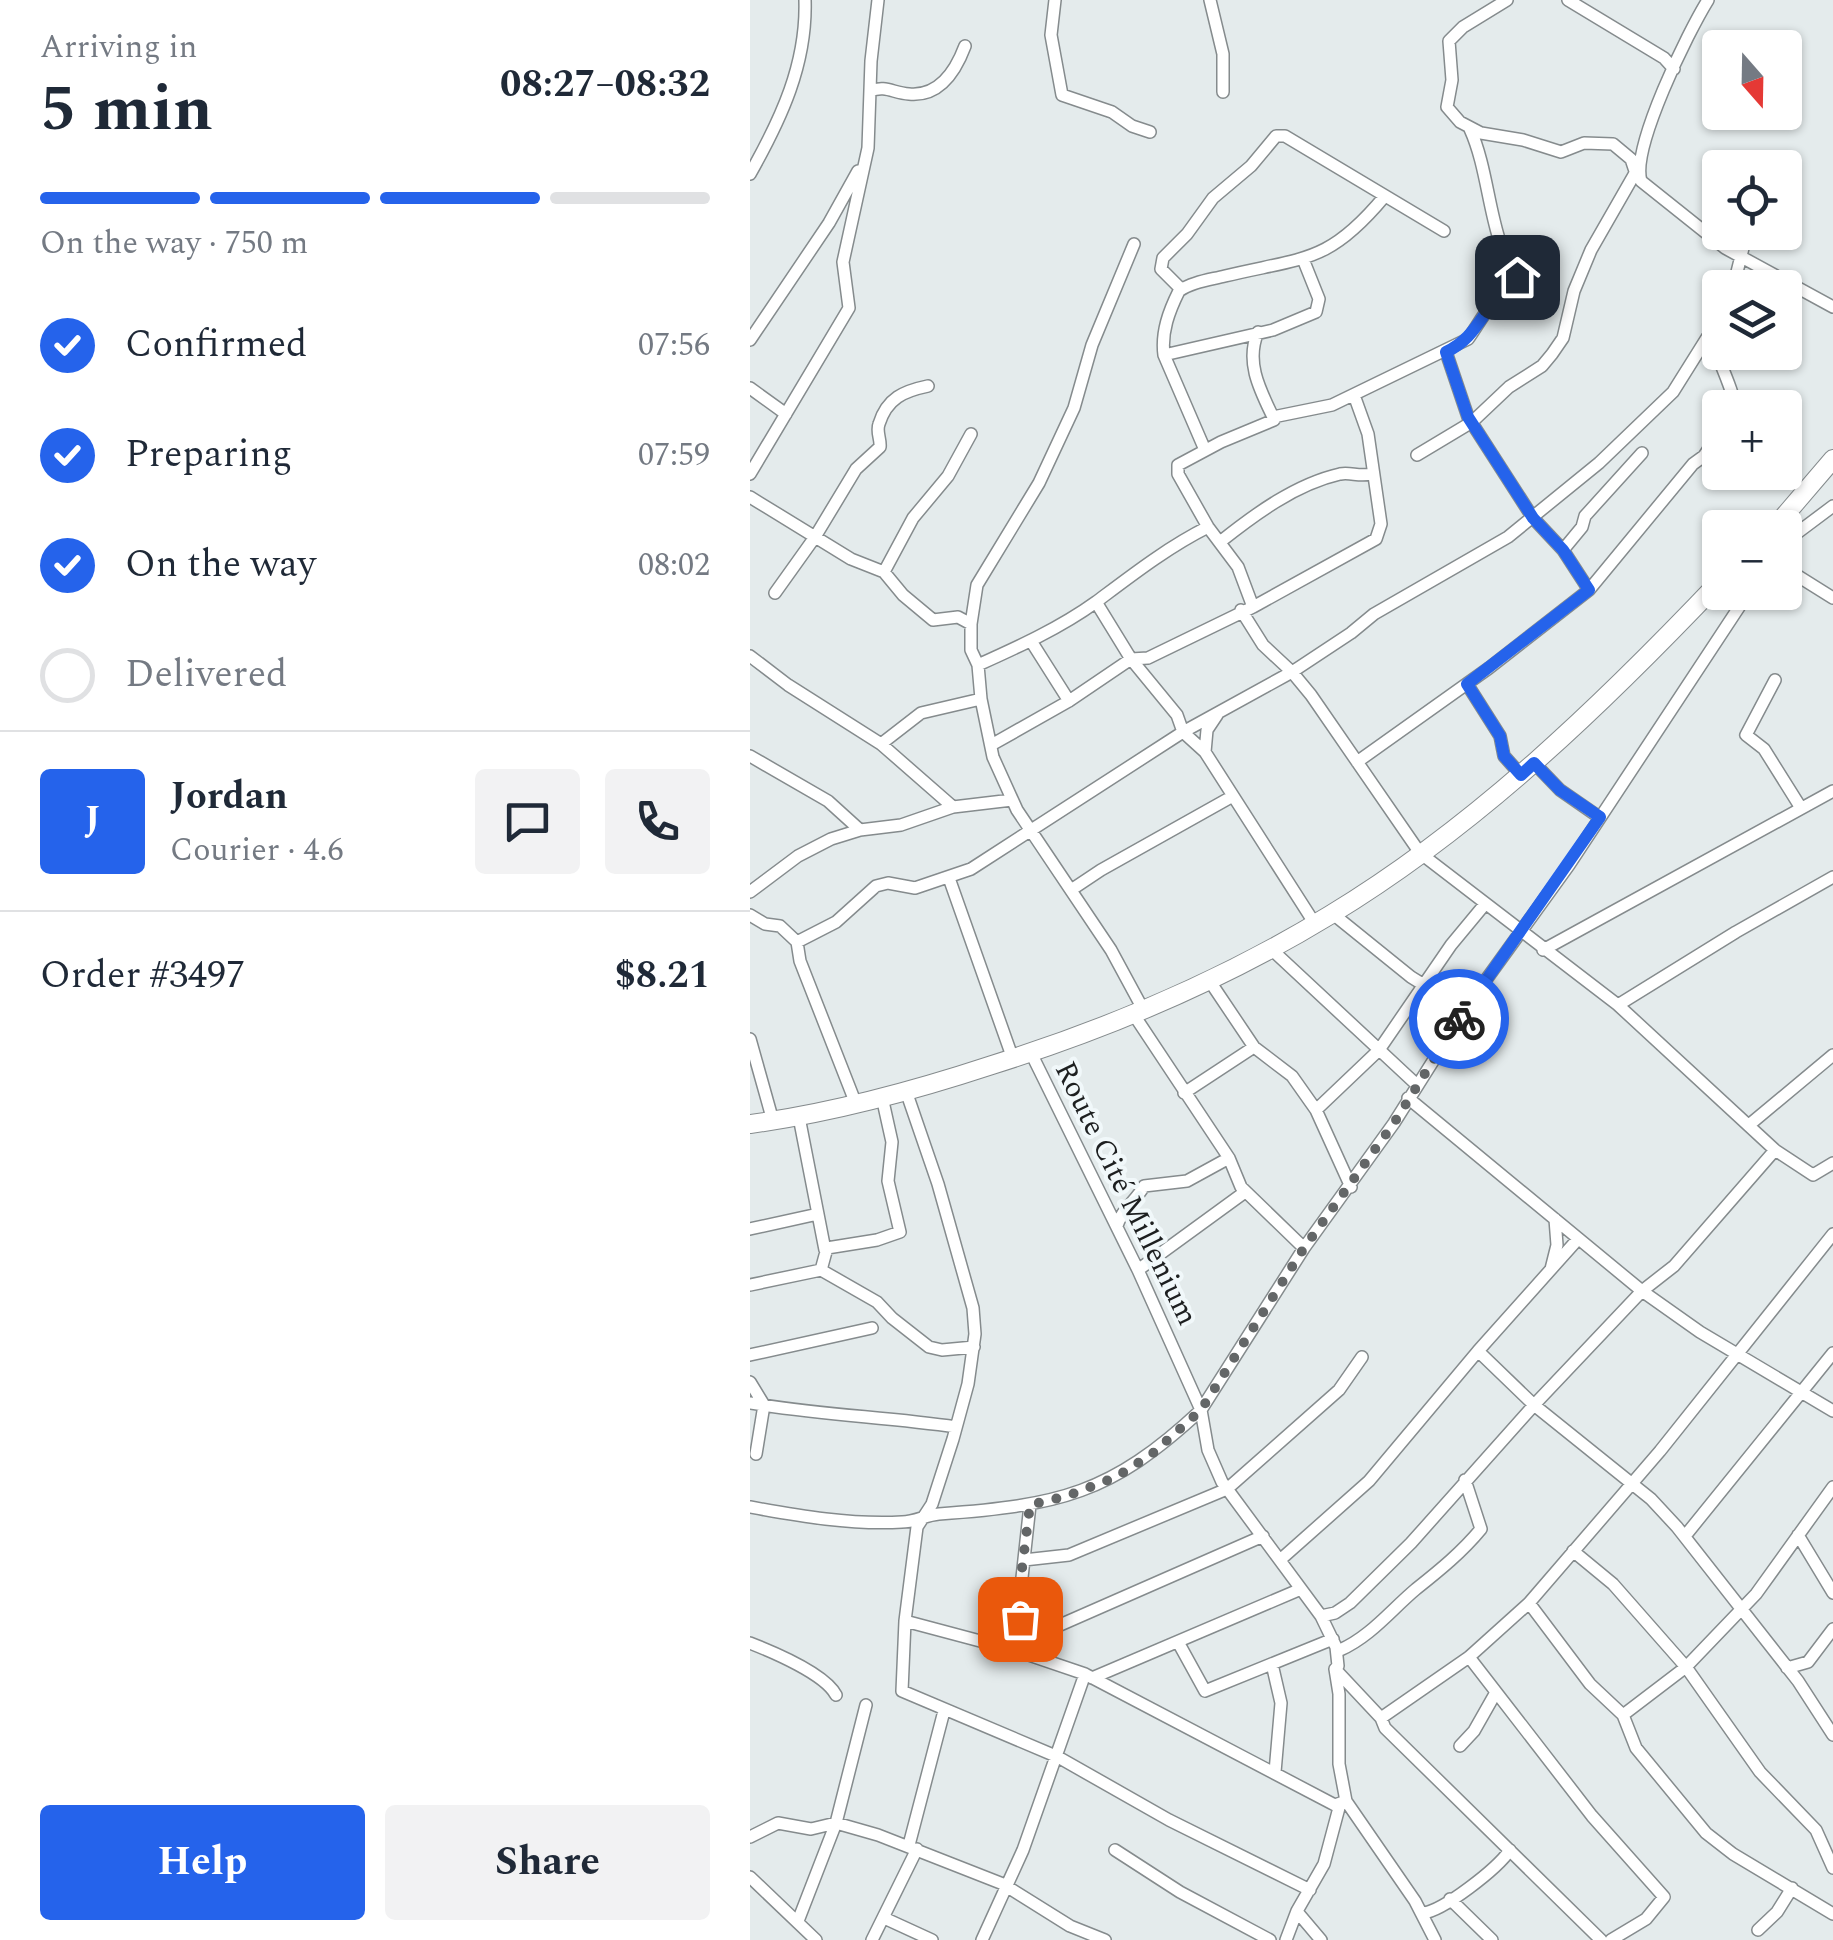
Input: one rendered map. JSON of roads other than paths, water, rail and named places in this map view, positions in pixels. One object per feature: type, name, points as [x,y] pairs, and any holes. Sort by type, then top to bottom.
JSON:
[{"type":"highway","points":[[1789,510],[1833,459]]},
{"type":"highway","points":[[750,1124],[856,1104],[1022,1056],[1139,1013],[1315,924],[1420,853],[1528,769],[1599,704],[1702,599]]},
{"type":"street","points":[[750,174],[792,89],[803,47],[804,0]]},
{"type":"street","points":[[750,474],[849,308],[843,262],[870,130],[878,0]]},
{"type":"street","points":[[1055,0],[1051,35],[1062,95],[1112,112],[1132,126],[1150,132]]},
{"type":"street","points":[[1210,0],[1223,54],[1223,92]]},
{"type":"street","points":[[1507,0],[1463,27],[1449,41],[1450,114],[1470,129],[1561,152],[1584,143],[1613,144],[1631,159],[1644,186],[1739,256],[1833,307]]},
{"type":"street","points":[[1568,0],[1664,58],[1674,69]]},
{"type":"street","points":[[1417,455],[1472,422],[1510,387],[1542,366],[1559,345],[1588,255],[1636,170],[1646,134],[1708,0]]},
{"type":"street","points":[[870,91],[890,88],[910,94],[937,86],[952,76],[965,46]]},
{"type":"street","points":[[1470,129],[1480,150],[1496,230],[1507,253],[1508,266],[1517,277],[1511,290],[1490,305],[1484,320],[1468,339],[1446,352],[1354,396],[1316,410],[1274,418],[1180,463],[1177,469],[1208,528],[1245,580],[1246,609],[1263,645],[1292,672],[1420,853],[1618,1005],[1775,1150],[1812,1175],[1833,1164]]},
{"type":"street","points":[[1480,150],[1494,135]]},
{"type":"street","points":[[1181,289],[1161,269],[1163,258],[1187,234],[1213,198],[1251,166],[1274,138],[1285,136],[1444,231]]},
{"type":"street","points":[[750,340],[829,223],[865,159]]},
{"type":"street","points":[[1205,450],[1164,355],[1162,341],[1169,313],[1181,289],[1303,259],[1344,239],[1384,197]]},
{"type":"street","points":[[1134,244],[1092,346],[1074,408],[1040,482],[982,574],[971,624],[971,650],[978,665],[993,757],[1012,800],[1111,950],[1139,1013],[1184,1094],[1229,1158],[1245,1192],[1304,1248]]},
{"type":"street","points":[[1736,270],[1741,250]]},
{"type":"street","points":[[1164,355],[1300,321],[1318,310],[1320,298],[1303,259]]},
{"type":"street","points":[[1258,332],[1253,343],[1254,369],[1274,418]]},
{"type":"street","points":[[797,942],[836,922],[876,886],[888,882],[916,888],[971,869],[1183,732],[1292,672],[1374,614],[1485,552],[1599,463],[1673,392],[1702,343]]},
{"type":"street","points":[[1446,352],[1472,422],[1533,518],[1563,550],[1589,590]]},
{"type":"street","points":[[775,593],[856,469],[880,448],[877,428],[891,401],[901,393],[928,386]]},
{"type":"street","points":[[750,388],[786,414]]},
{"type":"street","points":[[993,744],[1132,659],[1148,658],[1376,539],[1380,524],[1368,434],[1354,396]]},
{"type":"street","points":[[884,572],[913,518],[948,476],[971,434]]},
{"type":"street","points":[[1563,550],[1582,527],[1585,516],[1642,452]]},
{"type":"street","points":[[1358,762],[1589,590],[1702,457]]},
{"type":"street","points":[[1220,542],[1286,496],[1344,473],[1358,477],[1371,474]]},
{"type":"street","points":[[750,497],[851,559],[884,572],[932,620],[958,618],[971,624]]},
{"type":"street","points":[[1802,529],[1833,506]]},
{"type":"street","points":[[978,665],[1031,641],[1096,602],[1164,552],[1208,528]]},
{"type":"street","points":[[1802,579],[1833,598]]},
{"type":"street","points":[[1096,602],[1132,659],[1177,715],[1183,732],[1206,752],[1315,924]]},
{"type":"street","points":[[750,1507],[841,1520],[897,1523],[1030,1505],[1116,1477],[1152,1454],[1201,1410],[1304,1248],[1351,1187],[1462,1013],[1600,817],[1737,610]]},
{"type":"street","points":[[1031,641],[1069,701]]},
{"type":"street","points":[[750,656],[881,744],[953,807]]},
{"type":"street","points":[[1775,680],[1746,736],[1764,749],[1801,808]]},
{"type":"street","points":[[1467,684],[1500,736],[1504,756],[1600,817]]},
{"type":"street","points":[[881,744],[921,713],[981,699]]},
{"type":"street","points":[[1206,752],[1207,730],[1222,710]]},
{"type":"street","points":[[750,756],[828,802],[860,830]]},
{"type":"street","points":[[1544,950],[1833,791]]},
{"type":"street","points":[[1071,890],[1233,796]]},
{"type":"street","points":[[750,892],[812,848],[860,830],[902,824],[953,807],[1012,800]]},
{"type":"street","points":[[1618,1005],[1833,877]]},
{"type":"street","name":"Route Cité Millenium","points":[[949,878],[1022,1056],[1138,1270],[1201,1410],[1208,1450],[1227,1489],[1321,1616],[1334,1643]]},
{"type":"street","points":[[1316,1110],[1378,1050],[1451,945],[1485,904]]},
{"type":"street","points":[[1333,914],[1461,1008],[1462,1013]]},
{"type":"street","points":[[750,915],[765,924],[780,926],[797,942],[800,961],[856,1104]]},
{"type":"street","points":[[1270,948],[1417,1085]]},
{"type":"street","points":[[1209,980],[1254,1047],[1292,1076],[1316,1110],[1351,1187]]},
{"type":"street","points":[[750,1039],[773,1121]]},
{"type":"street","points":[[1184,1094],[1254,1047]]},
{"type":"street","points":[[1748,1125],[1833,1054]]},
{"type":"street","points":[[906,1091],[938,1184],[975,1322],[974,1348],[956,1427],[932,1504],[920,1518],[905,1622],[902,1691],[1058,1756],[1169,1820],[1310,1890]]},
{"type":"street","points":[[826,1250],[900,1232],[888,1181],[892,1142],[882,1097]]},
{"type":"street","points":[[1408,1098],[1642,1291],[1700,1332],[1833,1412]]},
{"type":"street","points":[[799,1117],[826,1250],[820,1270]]},
{"type":"street","points":[[1321,1616],[1350,1603],[1434,1518],[1642,1291],[1674,1266],[1775,1150]]},
{"type":"street","points":[[1117,1226],[1144,1186],[1188,1181],[1229,1158]]},
{"type":"street","points":[[1138,1270],[1245,1192]]},
{"type":"street","points":[[750,1228],[818,1214]]},
{"type":"street","points":[[1551,1272],[1557,1245],[1555,1219]]},
{"type":"street","points":[[1381,1718],[1469,1657],[1528,1602],[1631,1485],[1833,1234]]},
{"type":"street","points":[[1280,1560],[1369,1481],[1578,1239]]},
{"type":"street","points":[[750,1286],[820,1270],[876,1302],[929,1347],[974,1348]]},
{"type":"street","points":[[750,1355],[872,1328]]},
{"type":"street","points":[[1478,1351],[1534,1405],[1651,1499],[1686,1536],[1833,1734]]},
{"type":"street","points":[[1686,1536],[1833,1353]]},
{"type":"street","points":[[1024,1560],[1069,1555],[1227,1489],[1339,1390],[1362,1356]]},
{"type":"street","points":[[750,1382],[764,1405],[756,1454]]},
{"type":"street","points":[[750,1403],[956,1427]]},
{"type":"street","points":[[1334,1643],[1340,1650],[1367,1633],[1450,1562],[1481,1529],[1465,1480]]},
{"type":"street","points":[[1623,1715],[1686,1667],[1763,1585],[1833,1488]]},
{"type":"street","points":[[1014,1650],[1030,1505]]},
{"type":"street","points":[[1798,1535],[1833,1593]]},
{"type":"street","points":[[1016,1616],[1036,1625],[1060,1626],[1263,1536]]},
{"type":"street","points":[[1573,1551],[1612,1584],[1686,1667],[1760,1772],[1816,1830],[1833,1868]]},
{"type":"street","points":[[988,1938],[1089,1676],[1301,1589]]},
{"type":"street","points":[[1528,1602],[1590,1684],[1623,1715],[1636,1748],[1706,1834],[1732,1854],[1833,1914]]},
{"type":"street","points":[[905,1622],[1014,1650],[1089,1676],[1331,1803],[1343,1802]]},
{"type":"street","points":[[1787,1668],[1808,1662],[1833,1629]]},
{"type":"street","points":[[1178,1642],[1203,1690],[1334,1643]]},
{"type":"street","points":[[750,1643],[832,1686],[836,1695]]},
{"type":"street","points":[[1286,1940],[1331,1844],[1343,1802],[1334,1643]]},
{"type":"street","points":[[1469,1657],[1623,1855],[1664,1897],[1646,1919],[1611,1940]]},
{"type":"street","points":[[1272,1664],[1281,1703],[1275,1772]]},
{"type":"street","points":[[1335,1670],[1381,1718],[1385,1728],[1601,1940]]},
{"type":"street","points":[[1460,1746],[1474,1731],[1495,1694]]},
{"type":"street","points":[[798,1921],[836,1824],[866,1705]]},
{"type":"street","points":[[872,1940],[913,1847],[944,1710]]},
{"type":"street","points":[[1343,1802],[1423,1913],[1435,1940]]},
{"type":"street","points":[[750,1836],[778,1823],[811,1829],[836,1824],[913,1847],[1008,1887],[1070,1926],[1104,1940]]},
{"type":"street","points":[[1115,1850],[1180,1892],[1270,1940]]},
{"type":"street","points":[[1423,1913],[1441,1909],[1482,1878],[1510,1850]]},
{"type":"street","points":[[750,1877],[816,1940]]},
{"type":"street","points":[[1758,1930],[1777,1912],[1792,1888]]},
{"type":"street","points":[[1450,1900],[1492,1940]]},
{"type":"street","points":[[1298,1914],[1321,1940]]},
{"type":"street","points":[[884,1918],[932,1940]]},
{"type":"street","points":[[1582,1940],[1591,1927]]}]
